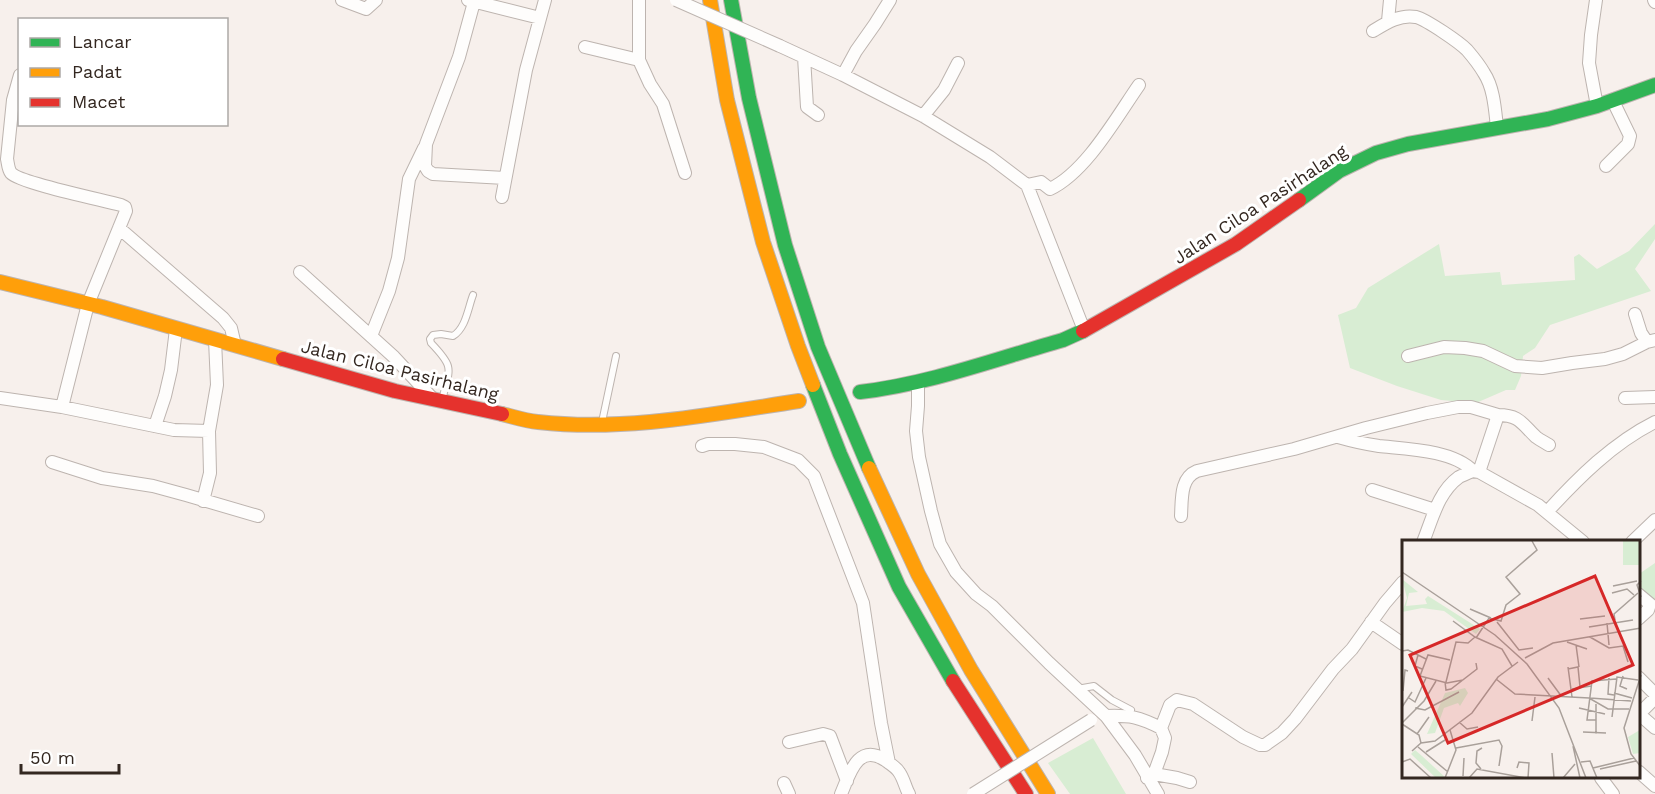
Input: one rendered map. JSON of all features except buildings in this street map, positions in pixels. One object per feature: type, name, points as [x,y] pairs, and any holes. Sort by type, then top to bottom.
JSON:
[{"type":"main road","points":[[710,0],[727,100],[763,242],[798,346],[840,454],[900,587],[947,671],[1026,794]]},
{"type":"main road","points":[[731,0],[748,98],[785,245],[818,346],[861,450],[918,574],[971,670],[1048,794]]},
{"type":"main road","name":"Jalan Ciloa Pasirhalang","points":[[860,392],[918,382],[1055,343],[1084,330],[1236,244],[1347,166],[1376,153],[1408,144],[1548,119],[1613,101],[1655,85]]},
{"type":"main road","name":"Jalan Ciloa Pasirhalang","points":[[0,282],[88,304],[395,391],[537,422],[639,424],[799,401]]},
{"type":"street","points":[[342,0],[366,9],[376,0]]},
{"type":"street","points":[[502,197],[526,70],[545,0]]},
{"type":"street","points":[[639,0],[639,60],[650,84],[663,104],[686,173]]},
{"type":"street","points":[[676,0],[843,75],[923,116],[990,157],[1027,186],[1084,330]]},
{"type":"street","points":[[1388,21],[1390,0]]},
{"type":"street","points":[[1596,0],[1589,63],[1597,106]]},
{"type":"street","points":[[371,336],[389,291],[398,258],[409,179],[426,144],[459,57],[471,1],[540,18]]},
{"type":"street","points":[[843,75],[886,2]]},
{"type":"street","points":[[1373,31],[1397,18],[1417,17],[1467,50],[1485,74],[1492,96],[1497,127]]},
{"type":"street","points":[[585,47],[639,60]]},
{"type":"street","points":[[804,57],[807,106],[818,116]]},
{"type":"street","points":[[923,116],[944,90],[958,63]]},
{"type":"street","points":[[18,82],[13,100],[7,159],[11,174],[29,182],[121,205],[126,211],[88,304],[62,407]]},
{"type":"street","points":[[1027,186],[1041,182],[1050,189],[1061,184],[1079,169],[1139,85]]},
{"type":"street","points":[[1606,166],[1628,144],[1630,136],[1613,101]]},
{"type":"street","points":[[426,144],[425,166],[433,174],[505,178]]},
{"type":"street","points":[[119,228],[223,318],[231,328],[235,345]]},
{"type":"street","points":[[300,272],[438,400]]},
{"type":"street","points":[[1408,356],[1444,347],[1465,348],[1483,351],[1515,366],[1542,368],[1605,359],[1623,354],[1651,341],[1641,333],[1635,314]]},
{"type":"street","points":[[155,426],[171,370],[176,329]]},
{"type":"street","points":[[203,501],[210,473],[209,432],[217,385],[215,340]]},
{"type":"street","points":[[918,382],[916,431],[919,457],[940,544],[956,572],[976,594],[992,606],[1077,689],[1135,755],[1151,776],[1158,794]]},
{"type":"street","points":[[1625,398],[1655,397]]},
{"type":"street","points":[[0,398],[62,407],[174,430],[209,432]]},
{"type":"street","points":[[1180,516],[1184,483],[1190,474],[1197,471],[1294,449],[1403,418],[1458,407],[1471,407],[1498,415],[1515,417],[1537,438],[1549,445]]},
{"type":"street","points":[[1476,472],[1498,415]]},
{"type":"street","points":[[1546,512],[1578,478],[1634,434],[1655,422]]},
{"type":"street","points":[[1337,437],[1423,451],[1455,460],[1538,505],[1581,540]]},
{"type":"street","points":[[702,446],[735,444],[764,447],[798,460],[814,476],[864,603],[889,763]]},
{"type":"street","points":[[52,462],[102,478],[153,486],[258,516]]},
{"type":"street","points":[[1424,540],[1444,493],[1459,477],[1476,472]]},
{"type":"street","points":[[1372,490],[1435,510]]},
{"type":"street","points":[[1634,540],[1655,520]]},
{"type":"street","points":[[1161,728],[1170,705],[1177,700],[1193,704],[1242,737],[1265,745],[1282,733],[1295,718],[1402,583]]},
{"type":"street","points":[[1640,596],[1650,604],[1648,610],[1640,617]]},
{"type":"street","points":[[1371,622],[1402,643]]},
{"type":"street","points":[[1640,679],[1655,696],[1640,714]]},
{"type":"street","points":[[973,794],[1099,716],[1126,716],[1143,719],[1161,728],[1165,738],[1151,776]]},
{"type":"street","points":[[1640,716],[1655,728]]},
{"type":"street","points":[[789,742],[823,734],[830,736],[847,781]]},
{"type":"street","points":[[841,794],[855,763],[861,758],[872,755],[878,756],[899,771],[909,794]]},
{"type":"street","points":[[1640,773],[1655,786]]},
{"type":"street","points":[[1151,776],[1177,778],[1190,782]]},
{"type":"street","points":[[1602,779],[1613,794]]},
{"type":"lane","points":[[438,400],[450,369],[446,358],[431,343],[430,339],[433,335],[441,333],[453,336],[462,328],[473,295]]},
{"type":"lane","points":[[602,425],[616,356]]},
{"type":"lane","points":[[1077,689],[1094,686],[1112,700],[1131,710]]},
{"type":"green space","points":[[1655,224],[1655,239],[1635,269],[1651,291],[1550,325],[1535,348],[1523,356],[1521,376],[1515,390],[1506,390],[1476,403],[1441,400],[1350,368],[1338,315],[1356,308],[1368,288],[1439,244],[1445,276],[1500,272],[1502,285],[1575,280],[1574,257],[1579,254],[1597,269],[1629,251]]},
{"type":"green space","points":[[1655,563],[1655,607],[1640,593],[1640,573]]},
{"type":"green space","points":[[1093,738],[1126,794],[1070,794],[1048,763]]},
{"type":"traffic: fast","points":[[731,0],[749,98],[785,245],[818,347],[869,468]]},
{"type":"traffic: fast","points":[[1299,200],[1339,171],[1376,153],[1408,144],[1548,119],[1597,106],[1655,85]]},
{"type":"traffic: fast","points":[[860,392],[911,383],[962,370],[1063,340],[1083,331]]},
{"type":"traffic: fast","points":[[813,385],[840,454],[899,587],[953,681]]},
{"type":"traffic: slow","points":[[710,0],[727,100],[763,242],[813,385]]},
{"type":"traffic: slow","points":[[0,282],[102,307],[283,359]]},
{"type":"traffic: slow","points":[[502,414],[538,422],[604,425],[702,416],[799,401]]},
{"type":"traffic: slow","points":[[869,468],[918,574],[971,670],[1048,794]]},
{"type":"traffic: jam","points":[[1083,331],[1236,244],[1299,200]]},
{"type":"traffic: jam","points":[[283,359],[395,391],[502,414]]},
{"type":"traffic: jam","points":[[953,681],[1026,794]]}]
